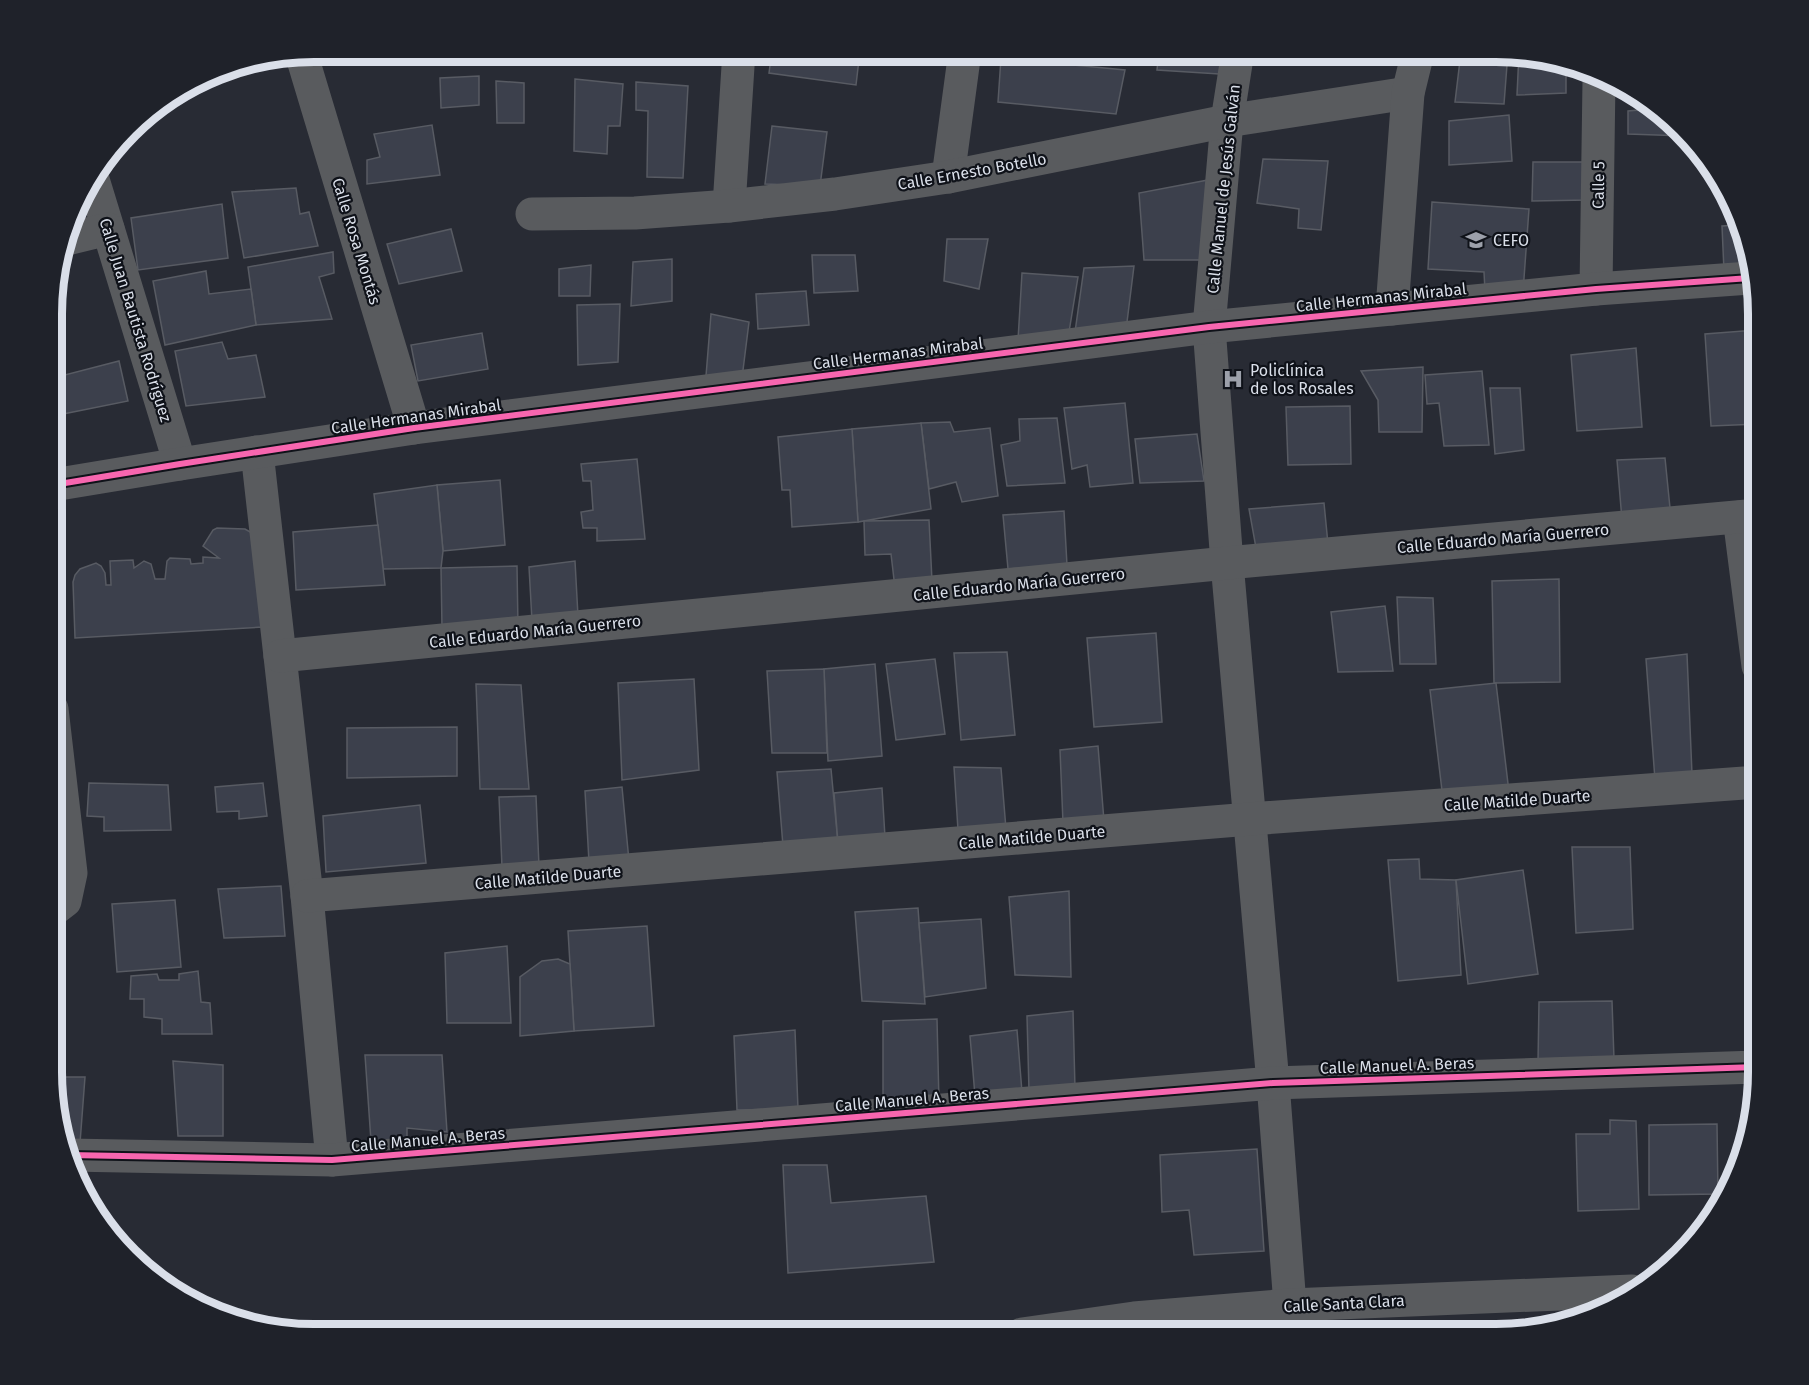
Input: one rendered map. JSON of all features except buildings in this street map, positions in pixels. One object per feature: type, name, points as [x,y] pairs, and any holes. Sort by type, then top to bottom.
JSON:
[{"type":"street","name":"Calle Rosa Montás","points":[[304,62],[414,428]]},
{"type":"street","points":[[729,206],[738,62]]},
{"type":"street","points":[[948,177],[964,62]]},
{"type":"street","name":"Calle Manuel de Jesús Galván","points":[[1236,62],[1227,121],[1209,327],[1290,1305]]},
{"type":"street","points":[[1392,309],[1408,93],[1415,62]]},
{"type":"street","name":"Calle 5","points":[[1596,289],[1599,84]]},
{"type":"street","name":"Calle Ernesto Botello","points":[[532,214],[635,213],[729,206],[835,194],[948,177],[1227,121],[1408,93]]},
{"type":"street","name":"Calle Juan Bautista Rodríguez","points":[[95,187],[180,464]]},
{"type":"street","points":[[74,237],[108,229]]},
{"type":"street","name":"Calle Hermanas Mirabal","points":[[62,484],[414,428],[1209,327],[1596,289],[1745,278]]},
{"type":"street","points":[[257,452],[307,896],[332,1160]]},
{"type":"street","name":"Calle Eduardo María Guerrero","points":[[280,656],[1227,563],[1748,516]]},
{"type":"street","name":"Calle Matilde Duarte","points":[[307,896],[1250,819],[1748,783]]},
{"type":"street","points":[[62,795],[71,873],[65,901],[62,903]]},
{"type":"street","name":"Calle Manuel A. Beras","points":[[76,1155],[332,1160],[1273,1083],[1748,1067]]},
{"type":"street","name":"Calle Santa Clara","points":[[1150,1324],[1290,1305],[1618,1292]]},
{"type":"cycle path","points":[[62,484],[414,428],[1209,327],[1596,289],[1745,278]]},
{"type":"cycle path","points":[[76,1155],[332,1160],[1273,1083],[1748,1067]]},
{"type":"place","name":"CEFO","points":[[1476,240]]},
{"type":"place","name":"Policlínica de los Rosales","points":[[1233,379]]}]
